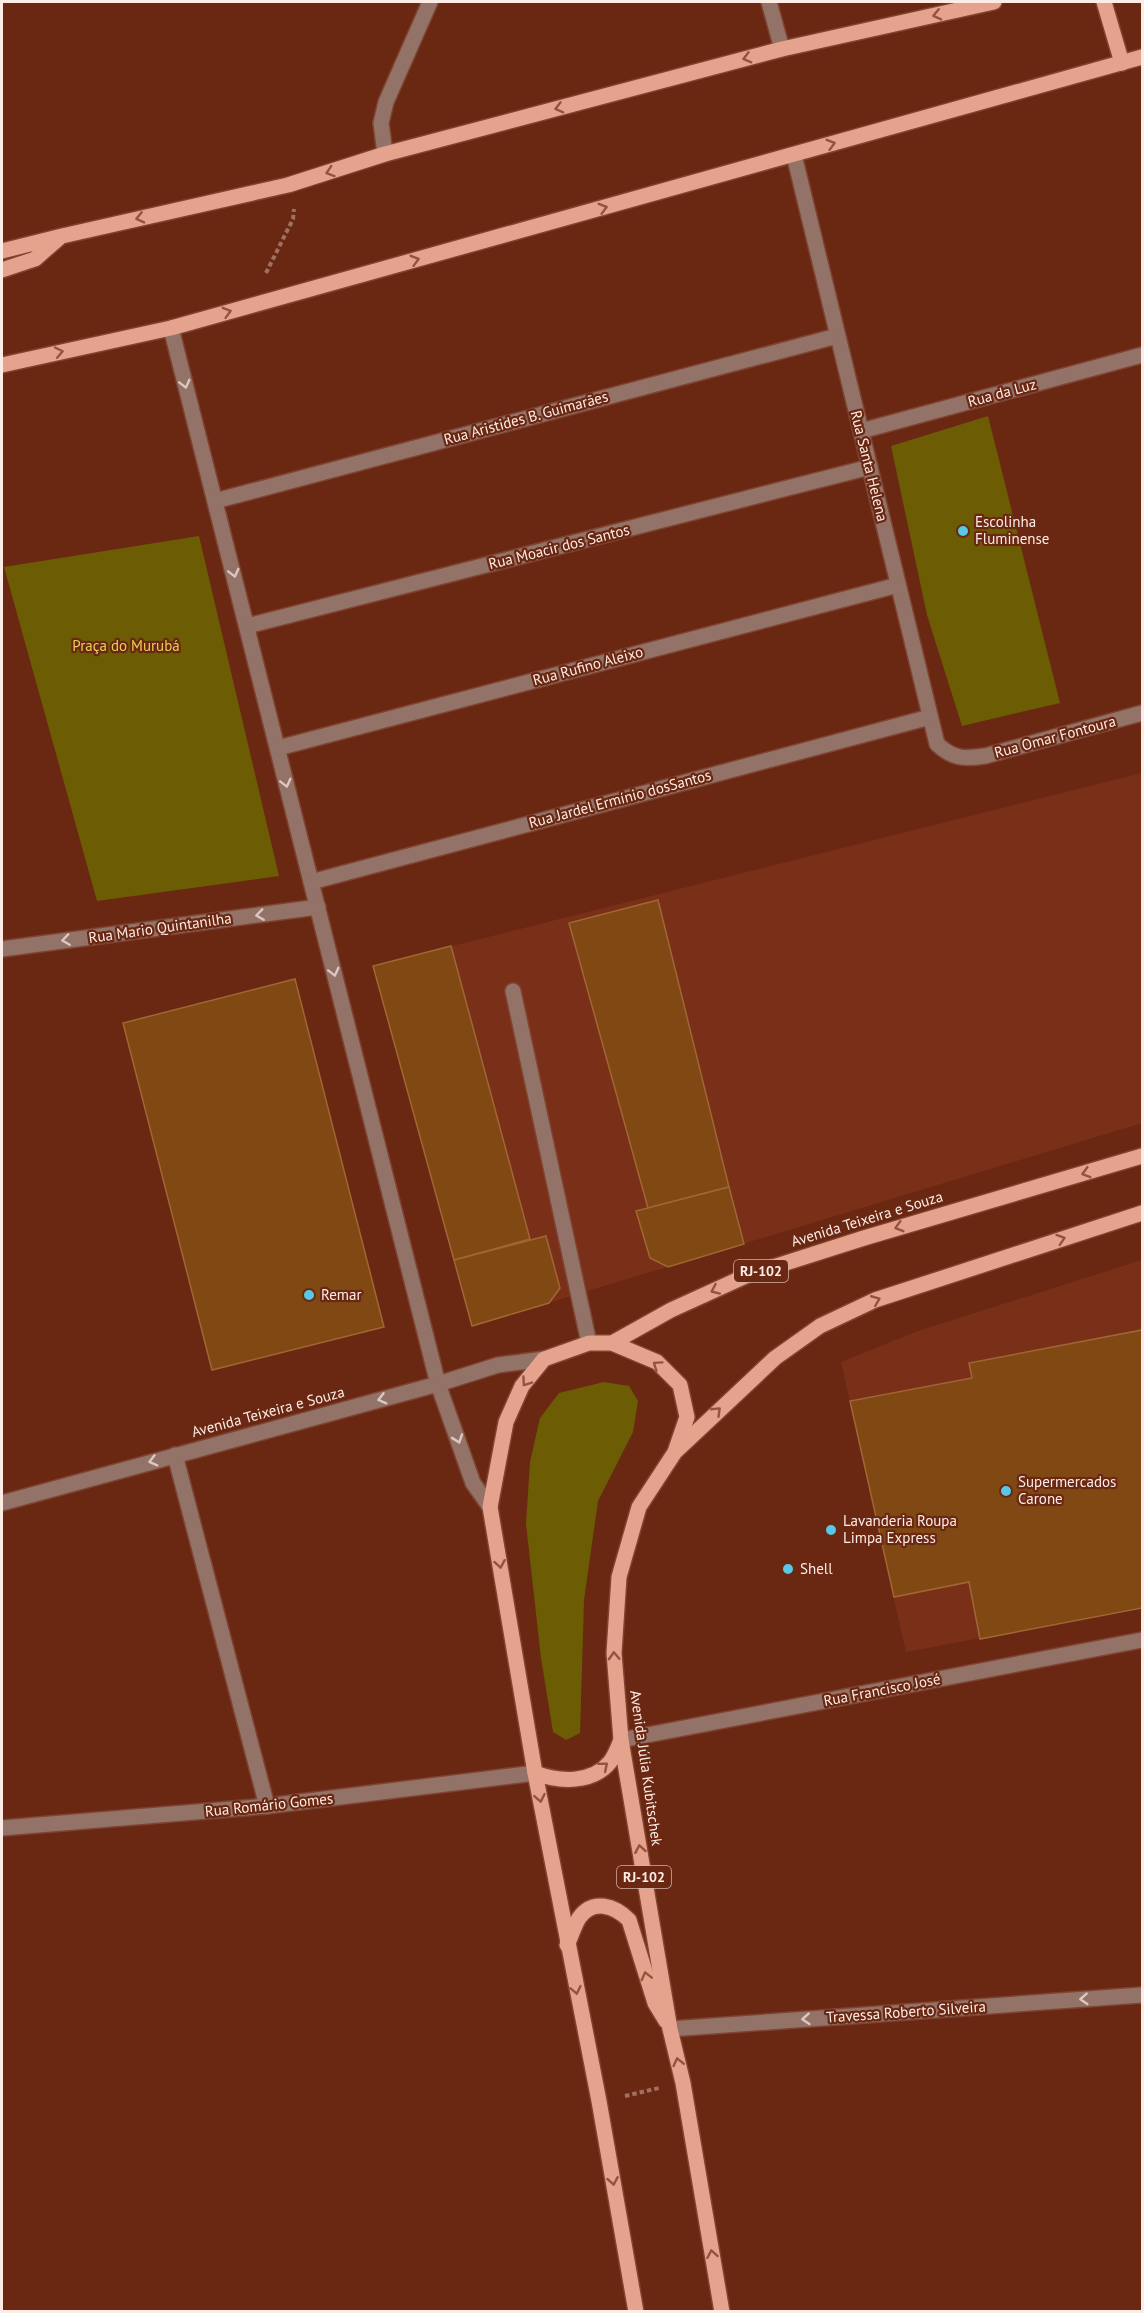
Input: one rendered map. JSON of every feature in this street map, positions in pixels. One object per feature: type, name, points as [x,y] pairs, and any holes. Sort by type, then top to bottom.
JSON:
[{"type":"main road","points":[[2,251],[288,185],[386,154],[782,49],[994,2]]},
{"type":"main road","points":[[1104,2],[1122,63]]},
{"type":"main road","points":[[2,365],[171,328],[1143,57]]},
{"type":"main road","points":[[2,270],[35,259],[62,236]]},
{"type":"main road","name":"Avenida Teixeira e Souza","points":[[544,1359],[589,1343],[612,1344],[672,1310],[748,1275],[864,1238],[1143,1156]]},
{"type":"main road","name":"RJ-102","points":[[675,1452],[775,1358],[820,1326],[875,1300],[1143,1213]]},
{"type":"main road","points":[[612,1344],[657,1362],[680,1385],[687,1417],[675,1452]]},
{"type":"main road","points":[[544,1359],[522,1386],[506,1422],[490,1507],[535,1773],[599,2101],[636,2312]]},
{"type":"main road","name":"Avenida Júlia Kubitschek","points":[[675,1452],[639,1507],[619,1577],[614,1653],[621,1740],[670,2029],[683,2083],[722,2312]]},
{"type":"main road","points":[[535,1773],[546,1777],[579,1779],[598,1772],[611,1761],[621,1740]]},
{"type":"main road","points":[[567,1945],[579,1918],[588,1909],[599,1905],[621,1912],[629,1920],[654,2003],[670,2029]]},
{"type":"street","points":[[386,154],[381,123],[386,102],[430,2]]},
{"type":"street","points":[[769,2],[782,49]]},
{"type":"street","name":"Rua Santa Helena","points":[[794,155],[937,744],[947,754],[967,758]]},
{"type":"street","points":[[171,328],[438,1384],[473,1483],[490,1507]]},
{"type":"street","name":"Rua Aristides B. Guimarães","points":[[215,501],[837,336]]},
{"type":"street","name":"Rua da Luz","points":[[861,431],[1143,355]]},
{"type":"street","name":"Rua Moacir dos Santos","points":[[247,626],[870,467]]},
{"type":"street","name":"Rua Rufino Aleixo","points":[[278,748],[898,585]]},
{"type":"street","name":"Rua Omar Fontoura","points":[[967,758],[985,756],[1143,713]]},
{"type":"street","name":"Rua Jardel Ermínio dosSantos","points":[[311,882],[930,717]]},
{"type":"street","name":"Rua Mario Quintanilha","points":[[2,949],[318,907]]},
{"type":"street","points":[[513,991],[589,1343]]},
{"type":"street","name":"Avenida Teixeira e Souza","points":[[2,1503],[438,1384],[498,1365],[544,1359]]},
{"type":"street","points":[[175,1455],[267,1806]]},
{"type":"street","name":"Rua Francisco José","points":[[621,1740],[1143,1640]]},
{"type":"street","name":"Rua Romário Gomes","points":[[2,1828],[267,1806],[535,1773]]},
{"type":"street","name":"Travessa Roberto Silveira","points":[[670,2029],[1143,1995]]},
{"type":"path","points":[[249,306],[293,219],[294,211],[288,185]]},
{"type":"path","points":[[599,2101],[683,2083]]},
{"type":"shaded area","points":[[1142,773],[1142,1123],[472,1326],[373,966]]},
{"type":"shaded area","name":"Supermercados Carone","points":[[1142,1260],[1142,1608],[906,1652],[841,1362],[918,1331]]},
{"type":"green space","name":"Escolinha Fluminense","points":[[988,416],[1060,703],[962,726],[927,615],[891,446]]},
{"type":"green space","name":"Praça do Murubá","points":[[199,536],[279,876],[97,901],[4,567]]},
{"type":"green space","points":[[604,1382],[629,1386],[638,1401],[633,1432],[598,1501],[584,1600],[580,1733],[566,1740],[553,1732],[541,1658],[526,1524],[530,1462],[540,1418],[559,1393]]},
{"type":"building","points":[[658,900],[729,1187],[648,1208],[569,923]]},
{"type":"building","points":[[451,946],[530,1239],[454,1260],[373,966]]},
{"type":"building","points":[[295,979],[384,1327],[212,1370],[123,1023]]},
{"type":"building","points":[[729,1187],[744,1244],[668,1267],[650,1258],[636,1211]]},
{"type":"building","points":[[546,1236],[560,1288],[549,1303],[472,1326],[454,1260]]},
{"type":"building","name":"Supermercados Carone","points":[[1142,1330],[1142,1608],[980,1639],[969,1582],[894,1597],[850,1401],[972,1378],[969,1363]]},
{"type":"place","name":"Escolinha Fluminense","points":[[963,531]]},
{"type":"place","name":"Remar","points":[[309,1295]]},
{"type":"place","name":"Supermercados Carone","points":[[1006,1491]]},
{"type":"place","name":"Lavanderia Roupa Limpa Express","points":[[831,1530]]},
{"type":"place","name":"Shell","points":[[788,1569]]}]
